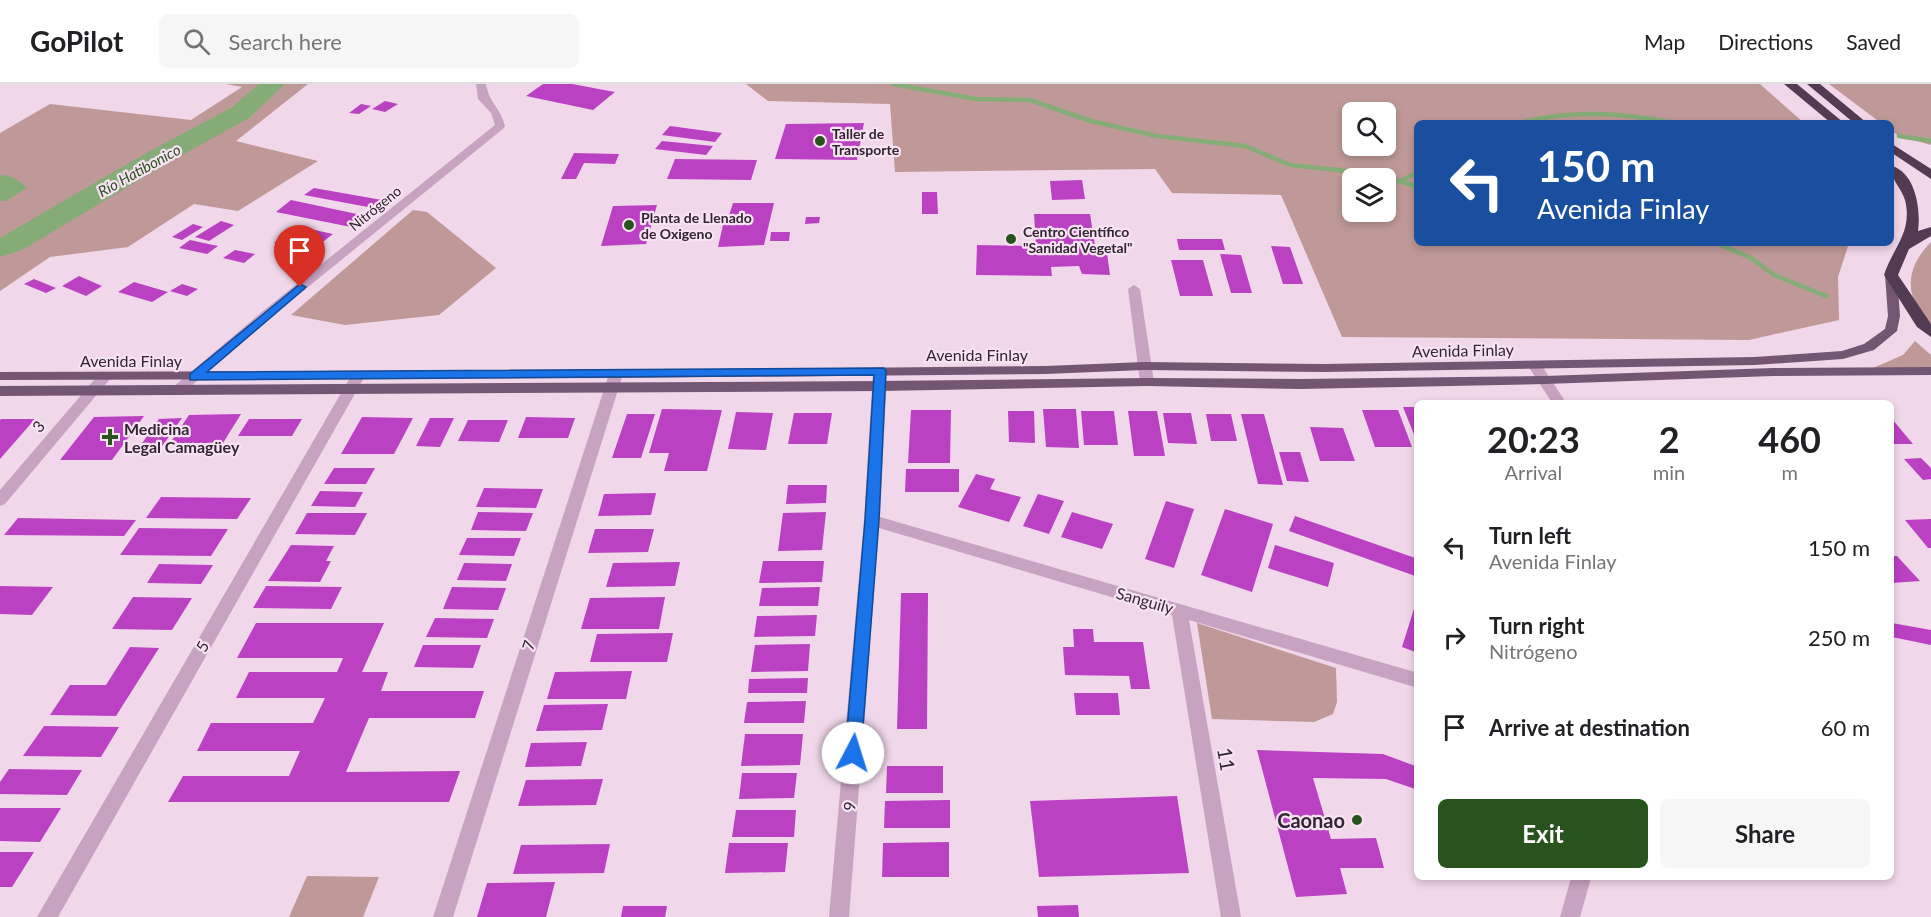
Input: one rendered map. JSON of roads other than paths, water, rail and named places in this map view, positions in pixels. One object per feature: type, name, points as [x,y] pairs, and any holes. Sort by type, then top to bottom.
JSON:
[{"type":"highway","points":[[1790,84],[1834,120]]},
{"type":"highway","points":[[1813,84],[1857,120]]},
{"type":"highway","points":[[1894,149],[1931,175]]},
{"type":"highway","points":[[1894,173],[1911,194],[1915,215],[1910,238],[1898,255],[1891,275],[1922,324],[1931,332]]},
{"type":"highway","points":[[1910,238],[1931,231]]},
{"type":"main road","name":"Avenida Finlay","points":[[0,391],[178,390],[354,383],[614,380],[880,371],[1143,366],[1323,368],[1755,361],[1843,355],[1869,346],[1892,331],[1894,316],[1891,275]]},
{"type":"main road","name":"Avenida Finlay","points":[[614,380],[879,386],[1147,382],[1300,384],[1931,370]]},
{"type":"main road","name":"Avenida Finlay","points":[[0,376],[194,377],[354,383]]},
{"type":"street","name":"Nitrógeno","points":[[178,390],[267,314],[500,126],[496,112],[483,99],[481,84]]},
{"type":"street","points":[[1134,289],[1147,382]]},
{"type":"street","points":[[1535,366],[1558,400]]},
{"type":"street","name":"9","points":[[839,917],[872,520],[880,371]]},
{"type":"street","name":"3","points":[[0,500],[105,376]]},
{"type":"street","name":"7","points":[[443,917],[614,380]]},
{"type":"street","name":"5","points":[[47,917],[354,383]]},
{"type":"street","name":"Sanguily","points":[[872,520],[1414,680]]},
{"type":"street","name":"11","points":[[1179,610],[1231,917]]},
{"type":"street","points":[[1571,917],[1580,880]]},
{"type":"waterway","name":"Río Hatibonico","points":[[0,248],[12,244],[157,158],[240,113],[273,84]]},
{"type":"waterway","points":[[893,84],[976,99],[1030,100],[1091,121],[1157,136],[1245,146],[1290,165],[1377,174],[1400,181]]},
{"type":"waterway","points":[[1533,120],[1577,114],[1616,115],[1656,120]]},
{"type":"waterway","points":[[1899,136],[1931,141]]},
{"type":"waterway","points":[[1400,181],[1414,174]]},
{"type":"waterway","points":[[1400,181],[1414,186]]},
{"type":"waterway","points":[[1723,246],[1751,258],[1774,275],[1826,296],[1824,295]]},
{"type":"place","name":"Taller de Transporte","points":[[820,141]]},
{"type":"place","name":"Planta de Llenado de Oxigeno","points":[[629,225]]},
{"type":"place","name":"Centro Científico \"Sanidad Vegetal\"","points":[[1011,239]]},
{"type":"place","name":"Medicina Legal Camagüey","points":[[110,437]]},
{"type":"place","name":"Caonao","points":[[1357,820]]}]
